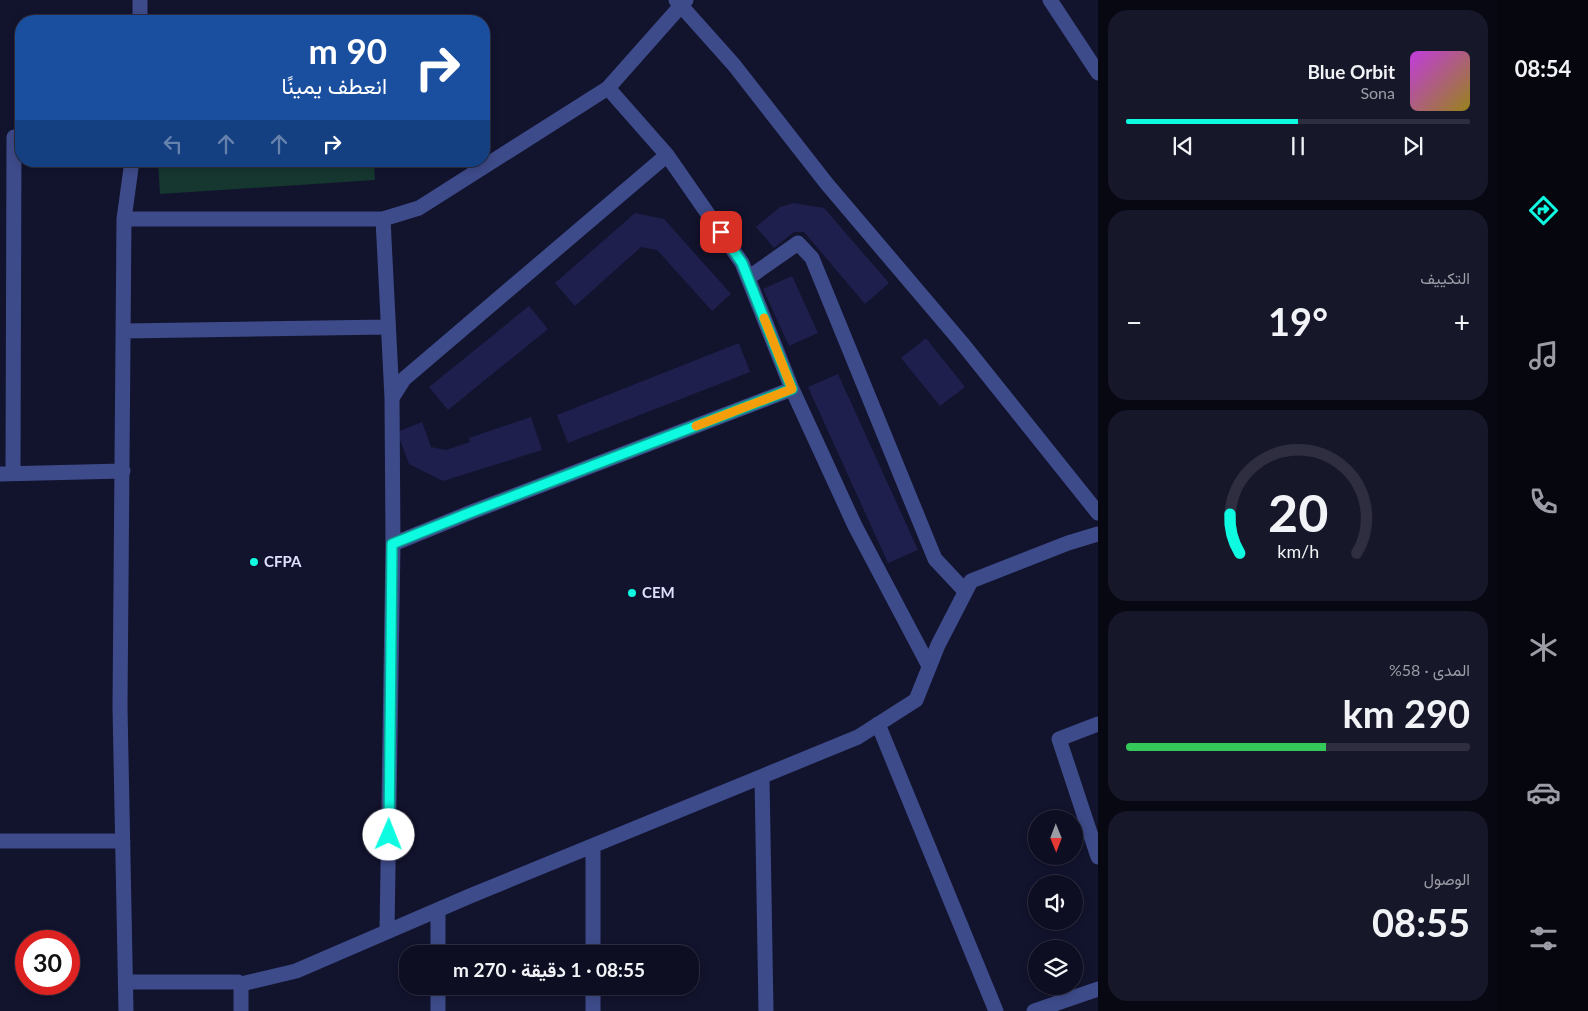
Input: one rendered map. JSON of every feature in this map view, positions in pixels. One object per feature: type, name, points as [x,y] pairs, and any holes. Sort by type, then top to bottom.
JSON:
[{"type":"street","points":[[140,0],[140,15]]},
{"type":"street","points":[[1050,0],[1098,73]]},
{"type":"street","points":[[490,163],[608,88],[681,2],[734,65],[827,184],[962,343],[1098,513]]},
{"type":"street","points":[[608,88],[667,155],[742,263],[792,389],[855,526],[929,666]]},
{"type":"street","points":[[12,137],[7,360],[7,474],[123,471]]},
{"type":"street","points":[[392,398],[404,379],[667,155]]},
{"type":"street","points":[[126,1011],[120,707],[124,219],[131,167]]},
{"type":"street","points":[[124,219],[383,219],[419,208],[484,167]]},
{"type":"street","points":[[383,219],[392,398],[387,932]]},
{"type":"street","points":[[748,278],[798,242],[812,258],[935,559],[965,592]]},
{"type":"street","points":[[124,331],[388,327]]},
{"type":"street","points":[[392,544],[792,389]]},
{"type":"street","points":[[126,982],[238,982],[241,984],[296,970],[858,737],[916,700],[938,645],[971,581],[1068,543],[1098,534]]},
{"type":"street","points":[[878,724],[996,1011]]},
{"type":"street","points":[[1098,724],[1059,738],[1098,857]]},
{"type":"street","points":[[762,777],[766,1011]]},
{"type":"street","points":[[0,841],[123,842]]},
{"type":"street","points":[[593,846],[593,945]]},
{"type":"street","points":[[438,910],[438,945]]},
{"type":"street","points":[[241,984],[241,1011]]},
{"type":"street","points":[[1034,1011],[1098,989]]},
{"type":"street","points":[[438,995],[438,1011]]},
{"type":"street","points":[[593,995],[594,1011]]},
{"type":"green space","points":[[158,167],[374,167],[375,180],[160,194]]},
{"type":"building","points":[[793,203],[824,208],[889,283],[865,304],[804,232],[794,232],[774,248],[756,227],[780,207]]},
{"type":"building","points":[[635,213],[664,219],[731,294],[712,311],[657,250],[641,247],[575,306],[555,283]]},
{"type":"building","points":[[792,276],[818,333],[789,346],[763,289]]},
{"type":"building","points":[[529,306],[548,329],[448,410],[429,387]]},
{"type":"building","points":[[926,338],[965,387],[940,406],[901,358]]},
{"type":"building","points":[[739,343],[750,372],[568,443],[557,415]]},
{"type":"building","points":[[838,374],[918,550],[888,563],[808,387]]},
{"type":"building","points":[[531,417],[542,450],[443,481],[409,464],[397,432],[422,422],[431,447],[446,450],[470,442],[469,438]]},
{"type":"slow traffic","points":[[696,426],[792,389],[764,318]]},
{"type":"place","name":"CFPA","points":[[254,562]]},
{"type":"place","name":"CEM","points":[[632,593]]},
{"type":"route","points":[[389,835],[392,544],[792,389],[742,263],[721,232]]}]
